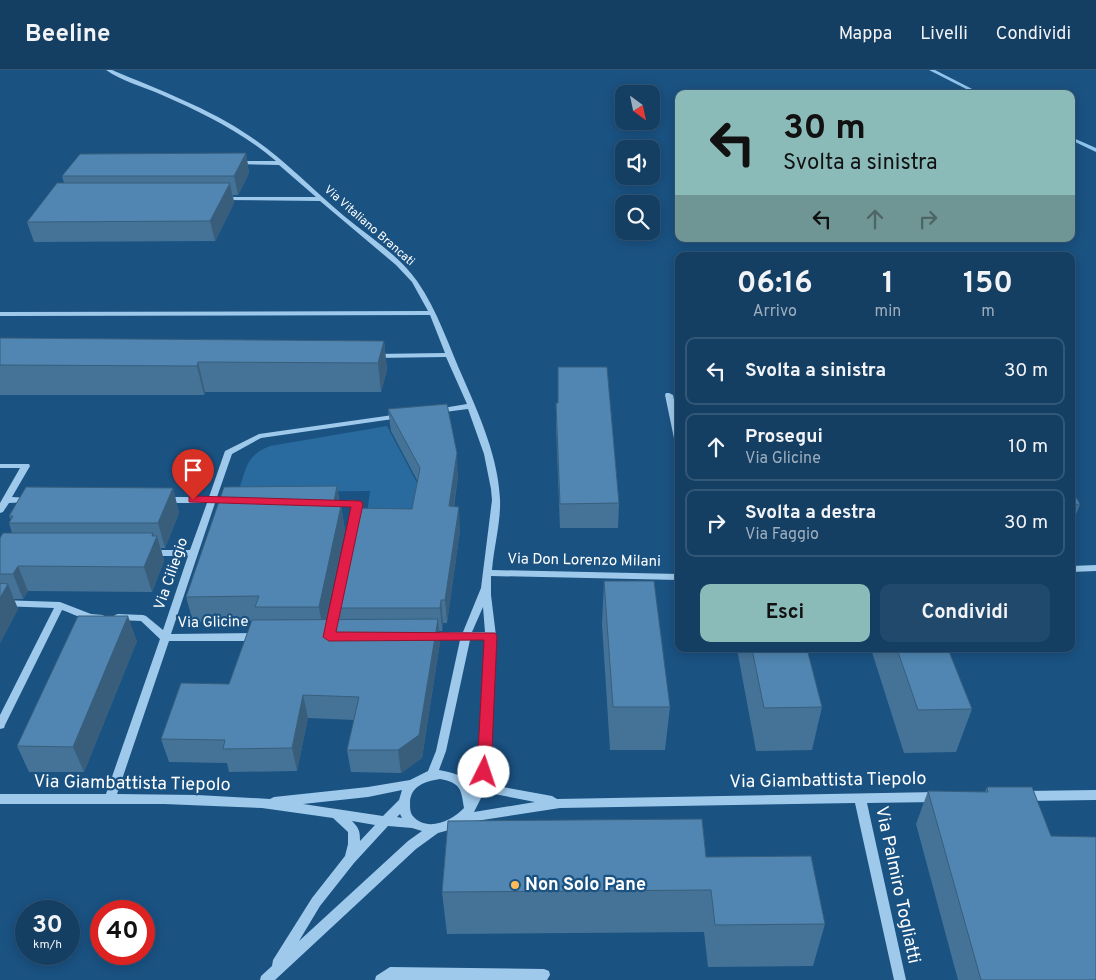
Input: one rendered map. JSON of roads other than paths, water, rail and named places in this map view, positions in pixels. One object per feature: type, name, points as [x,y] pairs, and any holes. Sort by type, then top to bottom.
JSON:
[{"type":"street","name":"Via Vitaliano Brancati","points":[[108,70],[226,124],[251,139],[401,266],[417,286],[432,313],[472,406],[487,447],[496,493],[486,587]]},
{"type":"street","points":[[230,163],[279,163]]},
{"type":"street","points":[[212,200],[321,199]]},
{"type":"street","points":[[0,314],[432,313]]},
{"type":"street","points":[[370,356],[449,356]]},
{"type":"street","points":[[669,395],[675,424]]},
{"type":"street","name":"Via Ciliegio","points":[[110,799],[228,453],[259,436],[472,406]]},
{"type":"street","points":[[0,466],[26,466],[0,510]]},
{"type":"street","points":[[6,500],[35,500]]},
{"type":"street","points":[[153,500],[241,500]]},
{"type":"street","points":[[318,502],[357,504],[351,532]]},
{"type":"street","points":[[145,553],[194,553]]},
{"type":"street","points":[[1075,569],[1096,568]]},
{"type":"street","name":"Via Don Lorenzo Milani","points":[[488,573],[675,577]]},
{"type":"street","points":[[263,803],[384,822],[413,823],[434,829],[444,828],[460,819],[480,788],[485,758],[491,636],[486,587]]},
{"type":"street","points":[[432,774],[441,751],[466,636],[486,587]]},
{"type":"street","name":"Via Glicine","points":[[0,603],[60,605],[90,617],[142,618],[164,638],[271,637]]},
{"type":"street","points":[[0,725],[60,605]]},
{"type":"street","points":[[416,636],[491,636]]},
{"type":"street","points":[[413,823],[405,814],[403,803],[406,793],[412,784],[432,774],[443,774],[480,788],[560,802]]},
{"type":"street","points":[[462,781],[468,789],[469,807]]},
{"type":"street","points":[[263,803],[368,792],[412,784]]},
{"type":"street","points":[[1007,796],[1096,795]]},
{"type":"street","name":"Via Giambattista Tiepolo","points":[[460,819],[560,802],[948,797]]},
{"type":"street","name":"Via Palmiro Togliatti","points":[[860,798],[900,980]]},
{"type":"street","name":"Via Giambattista Tiepolo","points":[[0,799],[110,799],[263,803]]},
{"type":"street","points":[[270,976],[316,902],[350,859],[403,803]]},
{"type":"street","points":[[336,815],[354,830],[354,844],[350,859]]},
{"type":"street","points":[[270,976],[412,846],[434,829]]},
{"type":"street","points":[[381,980],[390,973],[544,975]]},
{"type":"waterway","points":[[931,70],[972,90]]},
{"type":"waterway","points":[[1075,140],[1096,150]]},
{"type":"place","name":"Non Solo Pane","points":[[515,885]]}]
